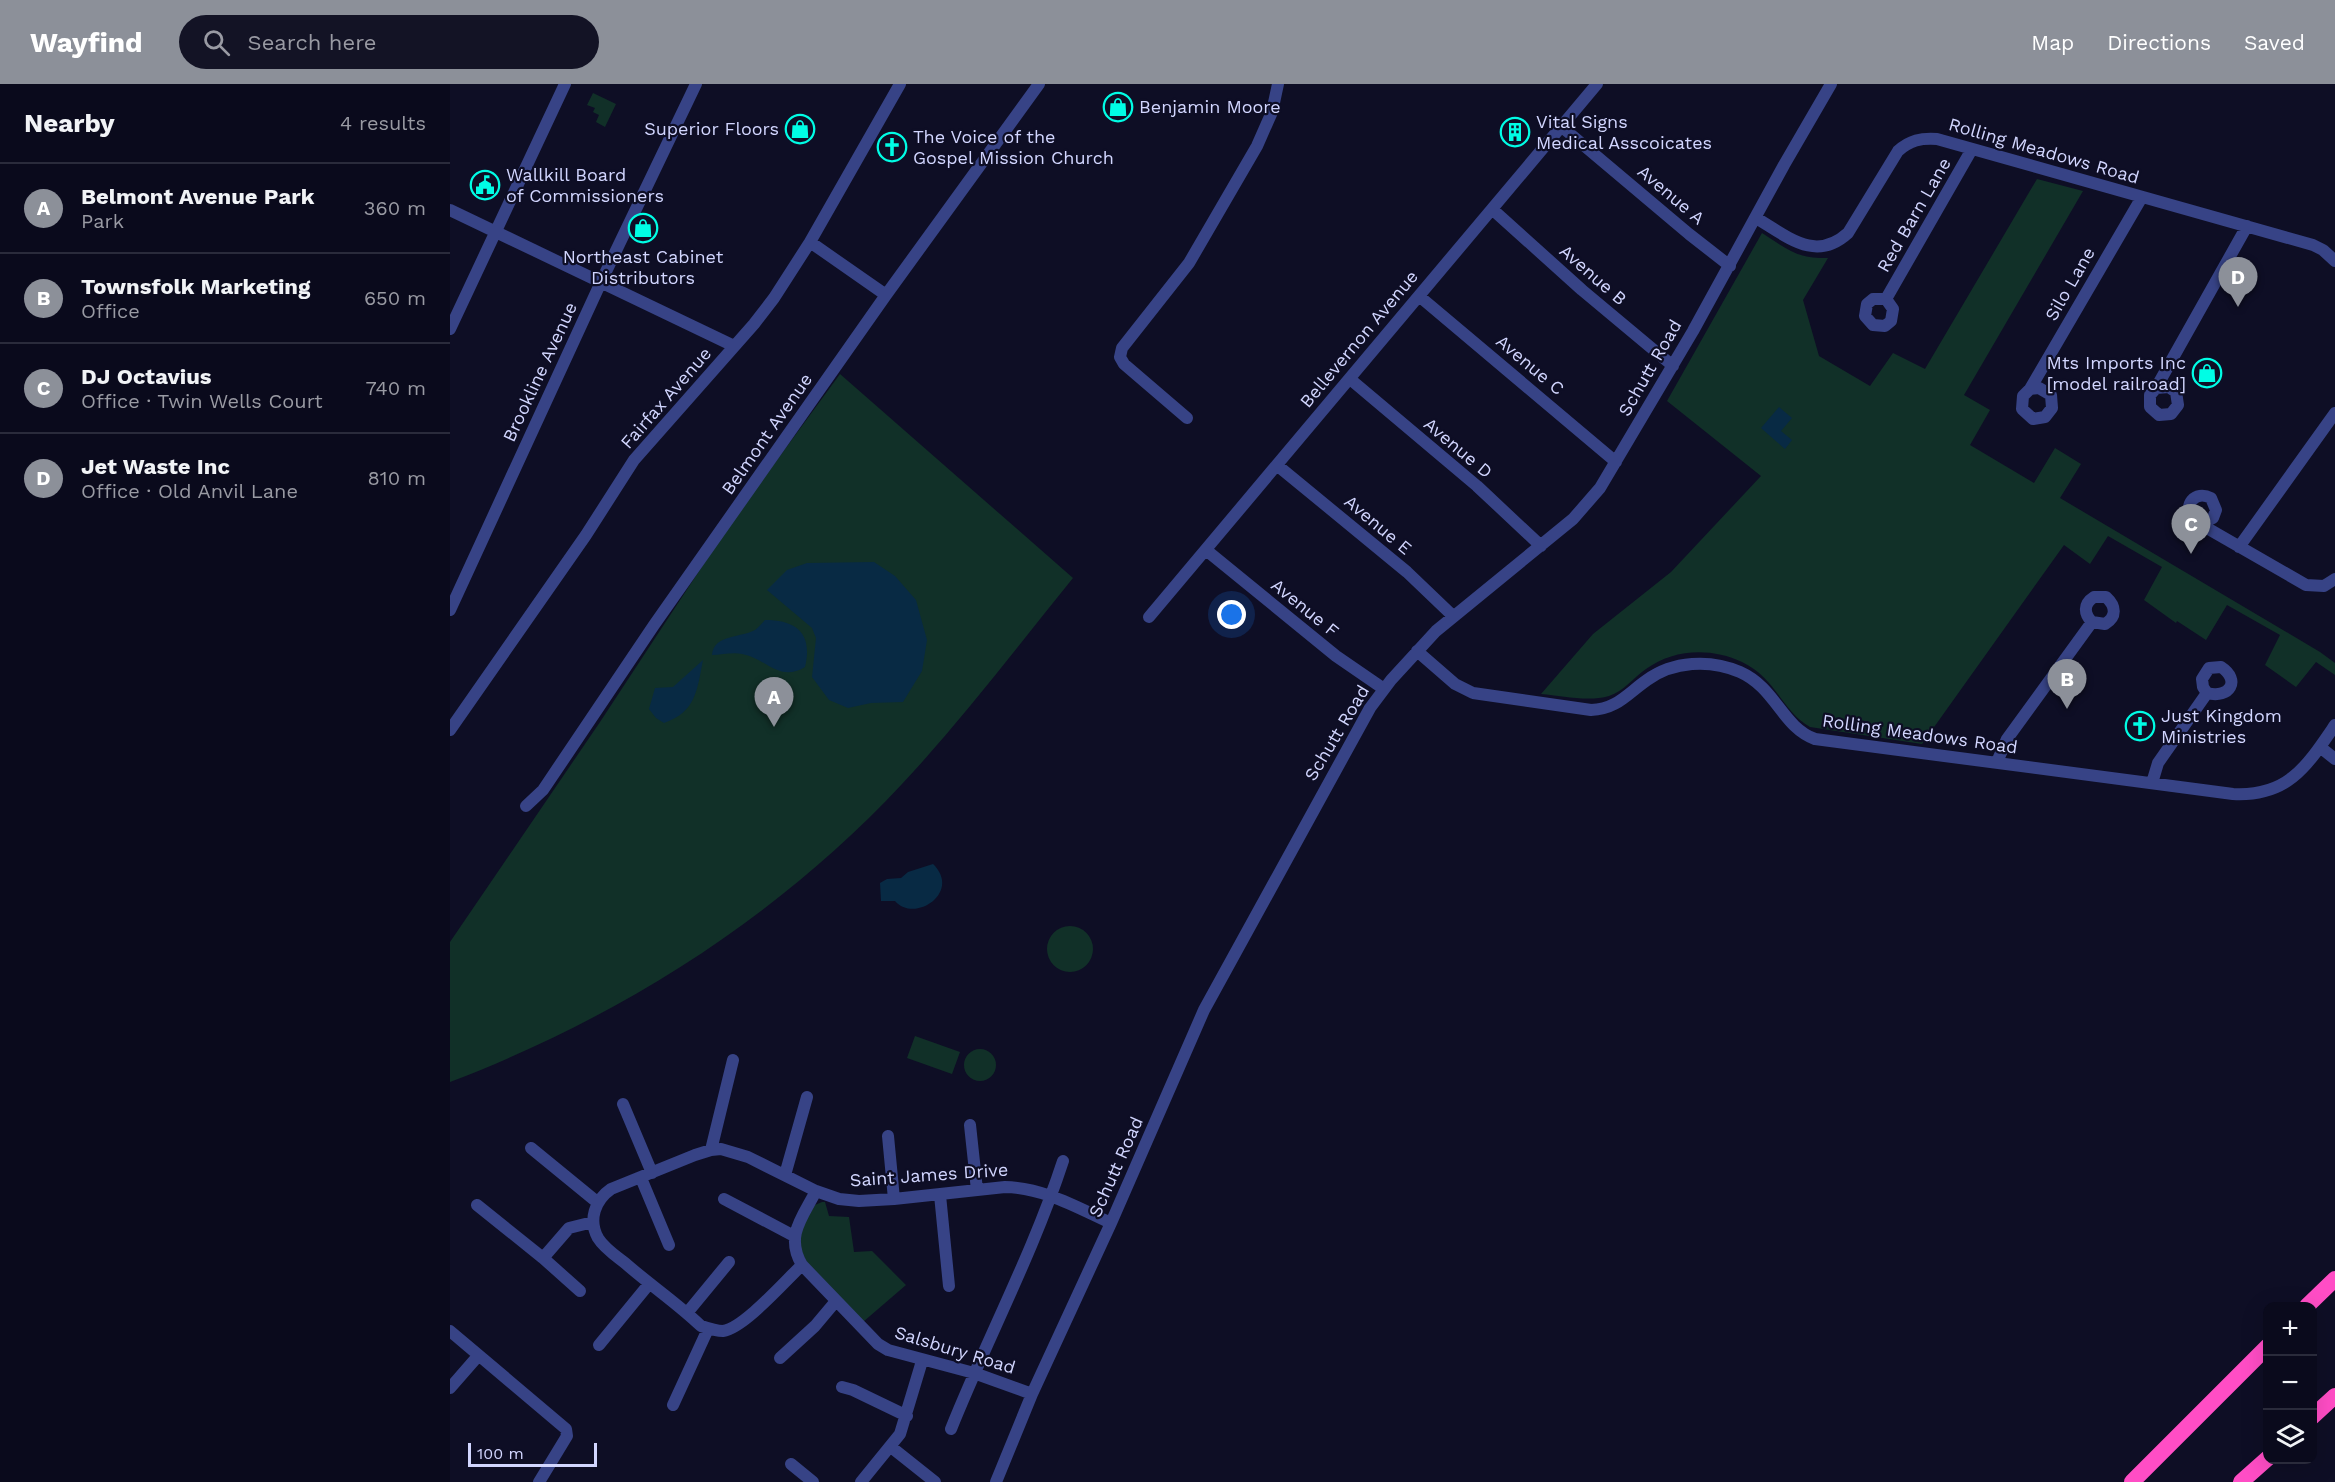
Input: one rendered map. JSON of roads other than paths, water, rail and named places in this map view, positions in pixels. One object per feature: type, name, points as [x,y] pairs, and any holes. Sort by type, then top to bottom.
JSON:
[{"type":"highway","points":[[2311,1302],[2335,1279]]},
{"type":"highway","points":[[2132,1482],[2263,1351]]},
{"type":"highway","points":[[2317,1413],[2335,1396]]},
{"type":"highway","points":[[2241,1482],[2263,1462]]},
{"type":"street","points":[[450,329],[565,84]]},
{"type":"street","name":"Brookline Avenue","points":[[450,610],[601,282],[696,84]]},
{"type":"street","name":"Fairfax Avenue","points":[[450,730],[579,545],[634,460],[774,298],[810,242],[900,84]]},
{"type":"street","name":"Belmont Avenue","points":[[526,806],[543,790],[654,625],[886,295],[1039,84]]},
{"type":"street","points":[[1187,418],[1124,364],[1120,357],[1122,348],[1189,263],[1257,146],[1272,112],[1278,84]]},
{"type":"street","name":"Bellevernon Avenue","points":[[1149,617],[1597,84]]},
{"type":"street","name":"Schutt Road","points":[[996,1482],[1032,1394],[1111,1223],[1204,1010],[1345,750],[1384,689],[1417,651],[1453,616],[1582,510],[1617,462],[1831,84]]},
{"type":"street","name":"Avenue A","points":[[1562,127],[1730,266]]},
{"type":"street","name":"Rolling Meadows Road","points":[[1756,218],[1806,246],[1818,247],[1831,244],[1848,233],[1890,163],[1904,146],[1915,140],[1926,138],[2313,245],[2323,250],[2335,261]]},
{"type":"street","name":"Red Barn Lane","points":[[1886,299],[1972,149]]},
{"type":"street","name":"Silo Lane","points":[[2030,389],[2142,197]]},
{"type":"street","name":"Avenue B","points":[[1492,209],[1582,290],[1673,366]]},
{"type":"street","points":[[450,210],[734,346]]},
{"type":"street","points":[[2156,388],[2247,226]]},
{"type":"street","points":[[810,242],[886,295]]},
{"type":"street","name":"Avenue C","points":[[1419,296],[1617,462]]},
{"type":"street","name":"Avenue D","points":[[1350,380],[1477,486],[1541,546]]},
{"type":"street","points":[[2239,548],[2335,413]]},
{"type":"street","name":"Avenue E","points":[[1278,466],[1407,572],[1453,616]]},
{"type":"street","points":[[2201,523],[2239,548],[2306,585],[2324,586],[2335,579]]},
{"type":"street","name":"Avenue F","points":[[1206,550],[1336,656],[1384,689]]},
{"type":"street","points":[[1996,762],[2007,739],[2092,622]]},
{"type":"street","name":"Rolling Meadows Road","points":[[1417,651],[1455,684],[1473,693],[1591,710],[1605,709],[1615,705],[1646,680],[1667,669],[1691,664],[1717,665],[1734,670],[1755,681],[1774,699],[1795,727],[1815,739],[2233,794],[2258,794],[2282,785],[2294,777],[2320,747],[2335,725]]},
{"type":"street","points":[[2152,783],[2158,763],[2208,693]]},
{"type":"street","points":[[2320,747],[2335,759]]},
{"type":"street","points":[[733,1060],[711,1150],[611,1189],[602,1196],[597,1202],[593,1222],[598,1238],[649,1284],[701,1326],[723,1331],[741,1323],[801,1265],[795,1253],[794,1236],[816,1191]]},
{"type":"street","points":[[785,1175],[807,1097]]},
{"type":"street","points":[[623,1104],[669,1245]]},
{"type":"street","points":[[970,1125],[977,1190]]},
{"type":"street","points":[[888,1136],[894,1199]]},
{"type":"street","points":[[531,1148],[597,1202]]},
{"type":"street","name":"Saint James Drive","points":[[711,1150],[721,1149],[748,1157],[816,1191],[838,1199],[859,1201],[894,1199],[1005,1186],[1020,1187],[1052,1195],[1111,1223]]},
{"type":"street","points":[[951,1429],[974,1373],[1015,1286],[1052,1195],[1063,1161]]},
{"type":"street","points":[[940,1195],[950,1286]]},
{"type":"street","points":[[724,1199],[794,1236]]},
{"type":"street","points":[[477,1205],[580,1291]]},
{"type":"street","points":[[543,1258],[569,1228],[593,1222]]},
{"type":"street","points":[[687,1313],[729,1262]]},
{"type":"street","name":"Salsbury Road","points":[[801,1265],[878,1344],[888,1350],[922,1361],[974,1373],[1032,1394]]},
{"type":"street","points":[[599,1345],[649,1284]]},
{"type":"street","points":[[780,1358],[815,1326],[836,1301]]},
{"type":"street","points":[[673,1406],[708,1329]]},
{"type":"street","points":[[450,1332],[566,1429],[567,1436],[539,1482]]},
{"type":"street","points":[[450,1388],[478,1356]]},
{"type":"street","points":[[861,1482],[900,1434],[922,1361]]},
{"type":"street","points":[[842,1387],[853,1389],[907,1416]]},
{"type":"street","points":[[891,1447],[935,1482]]},
{"type":"street","points":[[791,1464],[813,1482]]},
{"type":"water","points":[[1779,407],[1792,418],[1781,431],[1792,440],[1785,449],[1761,428]]},
{"type":"water","points":[[874,562],[895,576],[916,600],[927,640],[922,671],[903,702],[871,703],[848,708],[829,700],[812,677],[816,638],[812,628],[767,590],[787,570],[807,563]]},
{"type":"water","points":[[765,620],[786,623],[800,631],[807,646],[805,667],[796,671],[780,671],[751,656],[731,653],[712,655],[718,643],[749,633]]},
{"type":"water","points":[[703,660],[696,690],[689,706],[683,713],[664,723],[656,718],[649,709],[655,688],[673,687]]},
{"type":"water","points":[[933,864],[941,875],[942,885],[939,894],[932,902],[913,909],[904,907],[895,901],[881,901],[880,883],[887,879],[901,878],[908,872]]},
{"type":"place","name":"Benjamin Moore","points":[[1118,107]]},
{"type":"place","name":"Superior Floors","points":[[800,129]]},
{"type":"place","name":"Vital Signs Medical Asscoicates","points":[[1515,132]]},
{"type":"place","name":"The Voice of the Gospel Mission Church","points":[[892,147]]},
{"type":"place","name":"Wallkill Board of Commissioners","points":[[485,185]]},
{"type":"place","name":"Northeast Cabinet Distributors","points":[[643,228]]},
{"type":"place","name":"Jet Waste Inc","points":[[2238,307]]},
{"type":"place","name":"Mts Imports Inc [model railroad]","points":[[2207,373]]},
{"type":"place","name":"DJ Octavius","points":[[2191,554]]},
{"type":"place","name":"Townsfolk Marketing","points":[[2067,709]]},
{"type":"place","name":"Just Kingdom Ministries","points":[[2140,726]]},
{"type":"place","name":"Belmont Avenue Park","points":[[774,727]]}]
